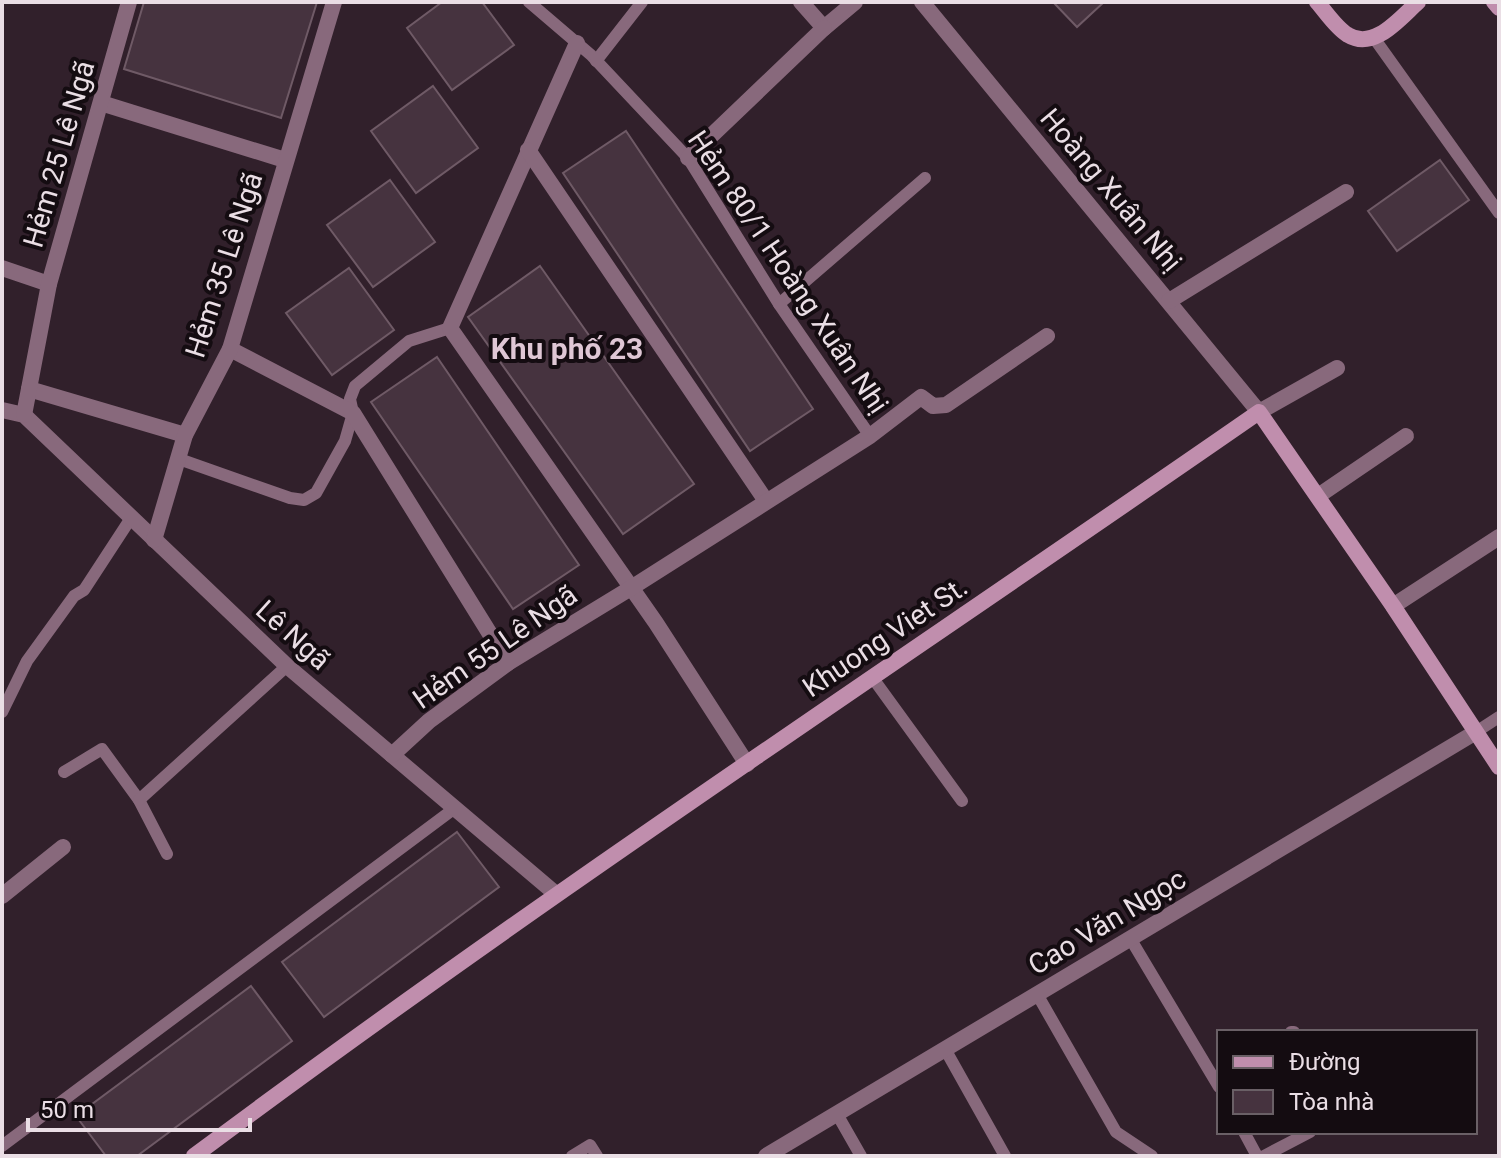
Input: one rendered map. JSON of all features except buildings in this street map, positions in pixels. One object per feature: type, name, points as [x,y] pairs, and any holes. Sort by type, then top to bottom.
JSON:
[{"type":"street","name":"Hẻm 25 Lê Ngã","points":[[24,415],[49,284],[129,2]]},
{"type":"street","name":"Hẻm 35 Lê Ngã","points":[[154,540],[185,435],[230,349],[334,2]]},
{"type":"street","points":[[801,2],[824,28]]},
{"type":"street","points":[[688,158],[855,2]]},
{"type":"street","name":"Hoàng Xuân Nhị","points":[[922,2],[1259,412]]},
{"type":"street","points":[[1317,2],[1345,34],[1358,40],[1374,38],[1418,2]]},
{"type":"street","points":[[1494,2],[1499,8]]},
{"type":"street","points":[[577,43],[450,328],[631,588],[747,764]]},
{"type":"street","points":[[101,103],[285,160]]},
{"type":"street","points":[[528,150],[766,501]]},
{"type":"street","points":[[1169,301],[1346,192]]},
{"type":"street","points":[[2,268],[49,284]]},
{"type":"street","name":"Hẻm 55 Lê Ngã","points":[[392,755],[429,721],[508,663],[870,436],[921,397],[933,406],[946,405],[1047,336]]},
{"type":"street","points":[[230,349],[353,413],[508,663]]},
{"type":"street","points":[[1337,368],[1259,412],[1499,767]]},
{"type":"street","points":[[29,389],[185,435]]},
{"type":"street","points":[[2,410],[24,415]]},
{"type":"street","name":"Khuong Viet St.","points":[[194,1156],[365,1028],[556,894],[1259,412]]},
{"type":"street","name":"Lê Ngã","points":[[24,415],[287,666],[556,894]]},
{"type":"street","points":[[1318,496],[1406,436]]},
{"type":"street","points":[[1393,606],[1499,537]]},
{"type":"street","name":"Cao Văn Ngọc","points":[[766,1156],[1476,732]]},
{"type":"street","points":[[2,896],[63,847]]},
{"type":"lane","name":"Hẻm 80/1 Hoàng Xuân Nhị","points":[[529,2],[596,61],[688,158],[779,304],[870,436]]},
{"type":"lane","points":[[596,61],[642,2]]},
{"type":"lane","points":[[1374,38],[1499,213]]},
{"type":"lane","points":[[779,304],[925,178]]},
{"type":"lane","points":[[179,459],[290,498],[304,500],[316,493],[345,441],[353,413],[350,399],[355,386],[409,341],[450,328]]},
{"type":"lane","points":[[2,712],[27,661],[74,596],[84,590],[131,518]]},
{"type":"lane","points":[[139,800],[287,666]]},
{"type":"lane","points":[[872,677],[962,801]]},
{"type":"lane","points":[[1476,732],[1499,717]]},
{"type":"lane","points":[[64,772],[102,749],[139,800],[167,854]]},
{"type":"lane","points":[[2,1146],[455,808]]},
{"type":"lane","points":[[1130,938],[1217,1078]]},
{"type":"lane","points":[[1037,994],[1116,1132],[1152,1156]]},
{"type":"lane","points":[[945,1049],[1005,1156]]},
{"type":"lane","points":[[837,1114],[861,1156]]},
{"type":"lane","points":[[1245,1134],[1257,1156]]},
{"type":"lane","points":[[1264,1156],[1306,1134]]},
{"type":"lane","points":[[572,1156],[590,1145],[597,1156]]},
{"type":"district","name":"Khu phố 23","points":[[567,348]]}]
